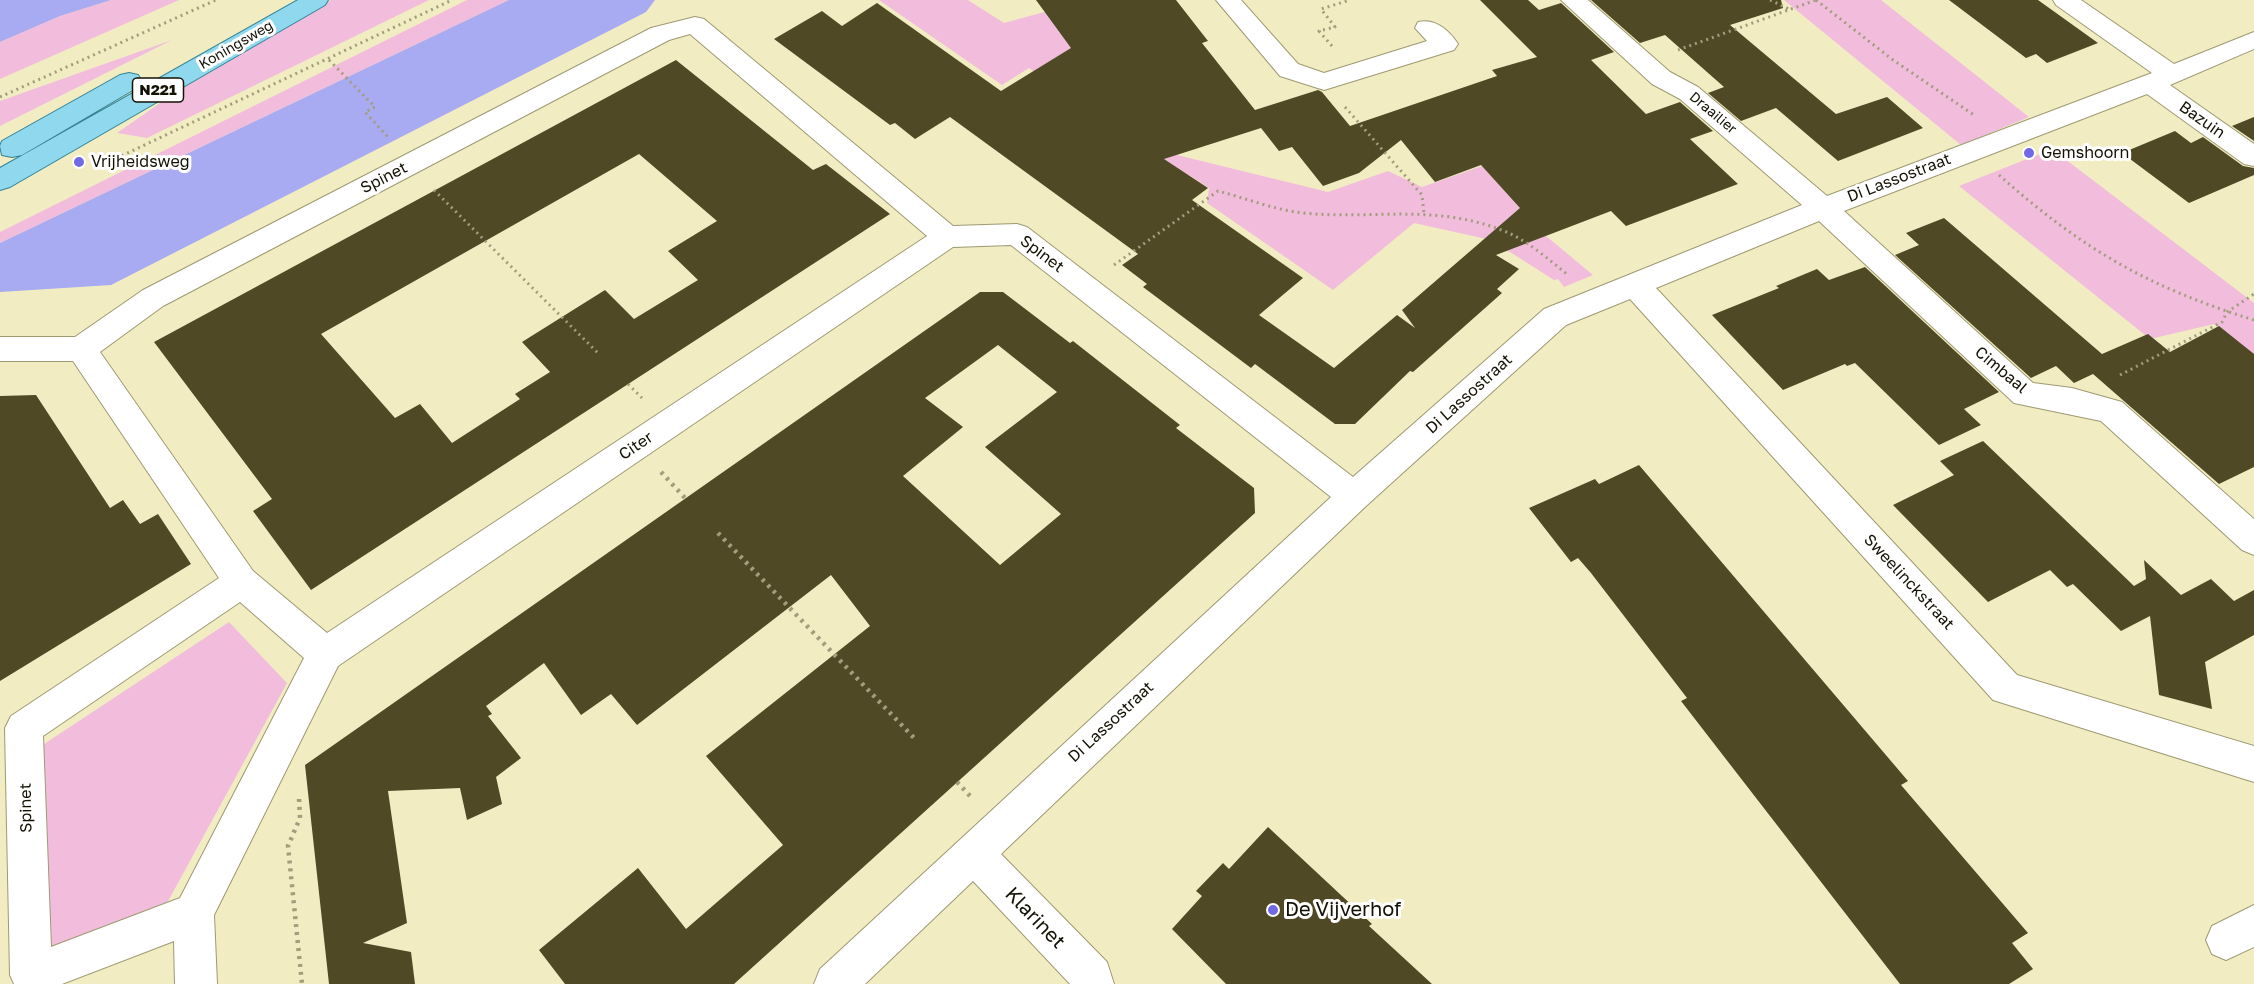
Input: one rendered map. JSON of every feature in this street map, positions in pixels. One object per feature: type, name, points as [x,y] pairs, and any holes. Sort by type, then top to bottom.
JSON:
[{"type":"main road","name":"Koningsweg","points":[[0,155],[278,0]]},
{"type":"main road","name":"Koningsweg","points":[[0,180],[87,133],[233,45],[316,0]]},
{"type":"street","points":[[1228,0],[1289,70],[1324,82],[1445,44],[1427,28]]},
{"type":"street","name":"Draailier","points":[[1573,0],[1661,78],[1689,93],[1823,208]]},
{"type":"street","points":[[2065,0],[2160,79]]},
{"type":"street","name":"Spinet","points":[[81,349],[153,298],[403,155],[660,34],[699,13],[947,237],[1017,234],[1354,496]]},
{"type":"street","name":"Di Lassostraat","points":[[835,984],[1354,496],[1555,317],[1636,286],[1823,208],[2160,79],[2254,40]]},
{"type":"street","name":"Bazuin","points":[[2160,79],[2254,157]]},
{"type":"street","name":"Cimbaal","points":[[1823,208],[2025,394],[2072,401],[2111,411],[2254,540]]},
{"type":"street","name":"Citer","points":[[325,654],[947,237]]},
{"type":"street","name":"Sweelinckstraat","points":[[1636,286],[2006,688],[2254,764]]},
{"type":"street","points":[[0,349],[81,349],[241,582],[325,654],[194,913],[196,984]]},
{"type":"street","name":"Spinet","points":[[194,913],[31,975],[24,728],[241,582]]},
{"type":"street","name":"Klarinet","points":[[973,854],[1092,977],[1093,984]]},
{"type":"path","points":[[0,97],[216,0]]},
{"type":"path","points":[[91,170],[329,60],[452,0]]},
{"type":"path","points":[[1350,0],[1321,9],[1335,27],[1319,31],[1354,72]]},
{"type":"path","points":[[1770,0],[1790,10]]},
{"type":"path","points":[[1643,62],[1816,0],[1893,60],[2007,138]]},
{"type":"path","points":[[329,60],[375,107],[365,112],[403,155],[600,355]]},
{"type":"path","points":[[1324,82],[1422,195],[1424,213]]},
{"type":"path","points":[[1972,150],[2047,218],[2093,250],[2156,284],[2227,312],[2254,320]]},
{"type":"path","points":[[1084,286],[1218,191],[1302,213],[1424,213],[1460,218],[1505,231],[1547,258],[1596,301]]},
{"type":"path","points":[[2072,401],[2222,321],[2227,312],[2254,294]]},
{"type":"path","points":[[718,533],[916,740]]},
{"type":"path","points":[[270,762],[295,764],[300,818],[288,846],[302,984]]},
{"type":"shaded area","points":[[111,0],[179,0],[0,79],[0,42],[60,16]]},
{"type":"shaded area","points":[[331,0],[429,0],[147,138],[117,133],[225,58]]},
{"type":"shaded area","points":[[467,0],[509,0],[0,243],[0,232]]},
{"type":"shaded area","points":[[879,0],[968,0],[1004,23],[1070,5],[1177,155],[1328,192],[1388,171],[1422,187],[1482,166],[1546,236],[1593,275],[1564,287],[1558,279],[1554,280],[1491,240],[1414,223],[1333,290],[1207,203],[1209,188],[1189,175],[1185,178],[1029,68],[1002,85]]},
{"type":"shaded area","points":[[1784,0],[1881,0],[2029,117],[1961,145]]},
{"type":"shaded area","points":[[172,40],[0,126],[0,101]]},
{"type":"shaded area","points":[[2052,149],[2254,303],[2254,355],[2214,324],[2150,339],[1959,186]]},
{"type":"shaded area","points":[[229,622],[287,683],[166,905],[54,951],[41,939],[41,746]]},
{"type":"water","points":[[0,0],[111,0],[60,16],[0,42]]},
{"type":"water","points":[[509,0],[655,0],[646,12],[111,285],[0,292],[0,243]]},
{"type":"building","points":[[1036,0],[1176,0],[1208,41],[1202,43],[1255,110],[1318,90],[1350,126],[1497,76],[1492,70],[1537,57],[1480,0],[1528,0],[1539,10],[1561,3],[1614,52],[1591,60],[1646,114],[1680,102],[1713,131],[1690,139],[1738,184],[1626,226],[1611,211],[1496,255],[1519,269],[1497,289],[1502,293],[1413,372],[1410,371],[1355,424],[1335,424],[1255,364],[1251,368],[1143,287],[1147,284],[1122,265],[1138,254],[950,117],[915,139],[895,123],[890,125],[774,39],[822,11],[842,26],[877,3],[1001,91],[1071,48]],"holes":[[[1261,128],[1279,151],[1292,147],[1323,186],[1359,173],[1401,140],[1435,182],[1481,165],[1520,208],[1402,310],[1415,328],[1397,315],[1334,368],[1259,315],[1303,278],[1192,200],[1208,188],[1164,159]]]},
{"type":"building","points":[[1591,0],[1781,0],[1783,8],[1730,25],[1836,114],[1887,97],[1923,128],[1838,161],[1776,108],[1741,121],[1708,93],[1724,87],[1665,35],[1640,43]]},
{"type":"building","points":[[1949,0],[2038,0],[2098,43],[2047,63],[2036,54],[2026,58]]},
{"type":"building","points":[[676,60],[813,170],[826,164],[890,214],[311,590],[253,511],[272,499],[154,342]],"holes":[[[639,154],[717,221],[668,251],[698,280],[634,319],[605,290],[522,342],[550,372],[515,394],[520,399],[452,443],[420,404],[395,418],[321,334]]]},
{"type":"building","points":[[2254,117],[2254,141],[2232,126]]},
{"type":"building","points":[[2175,131],[2191,143],[2203,137],[2243,166],[2254,168],[2254,175],[2189,203],[2122,153]]},
{"type":"building","points":[[1944,218],[2102,354],[2148,334],[2170,352],[2219,326],[2254,354],[2254,467],[2219,484],[2093,374],[2074,383],[2056,366],[2031,378],[1895,255],[1919,245],[1906,233]]},
{"type":"building","points":[[1865,267],[1999,392],[1964,409],[1981,425],[1939,445],[1855,363],[1847,366],[1845,364],[1783,390],[1712,315],[1779,288],[1776,286],[1817,269],[1829,280]]},
{"type":"building","points":[[980,292],[1003,292],[1070,343],[1073,341],[1180,425],[1176,428],[1254,488],[1255,513],[734,984],[565,984],[539,950],[638,868],[686,929],[783,845],[706,756],[870,626],[831,575],[637,725],[611,694],[581,715],[544,663],[486,706],[492,714],[488,716],[521,758],[496,777],[502,804],[467,820],[460,788],[388,791],[407,923],[363,943],[411,952],[415,984],[329,984],[305,765]],"holes":[[[998,345],[1057,392],[985,447],[1061,514],[1000,565],[903,476],[963,427],[925,398]]]},
{"type":"building","points":[[36,395],[110,508],[123,500],[140,524],[158,514],[191,564],[0,681],[0,396]]},
{"type":"building","points":[[1983,441],[2134,586],[2146,579],[2144,560],[2181,595],[2211,579],[2234,601],[2254,590],[2254,635],[2205,662],[2212,709],[2159,695],[2150,616],[2121,631],[2073,584],[2067,587],[2050,570],[1988,602],[1893,505],[1954,475],[1940,461]]},
{"type":"building","points":[[1639,465],[1908,781],[1901,785],[2028,933],[2012,943],[2033,969],[2009,984],[1900,984],[1681,701],[1687,698],[1591,573],[1578,558],[1571,562],[1529,508],[1595,479],[1599,484]]},
{"type":"building","name":"De Vijverhof","points":[[1268,827],[1372,924],[1369,926],[1432,984],[1226,984],[1172,929],[1202,896],[1196,891],[1223,863],[1229,869]]},
{"type":"place","name":"Gemshoorn","points":[[2029,153]]},
{"type":"place","name":"Vrijheidsweg","points":[[79,162]]},
{"type":"place","name":"De Vijverhof","points":[[1273,910]]}]
